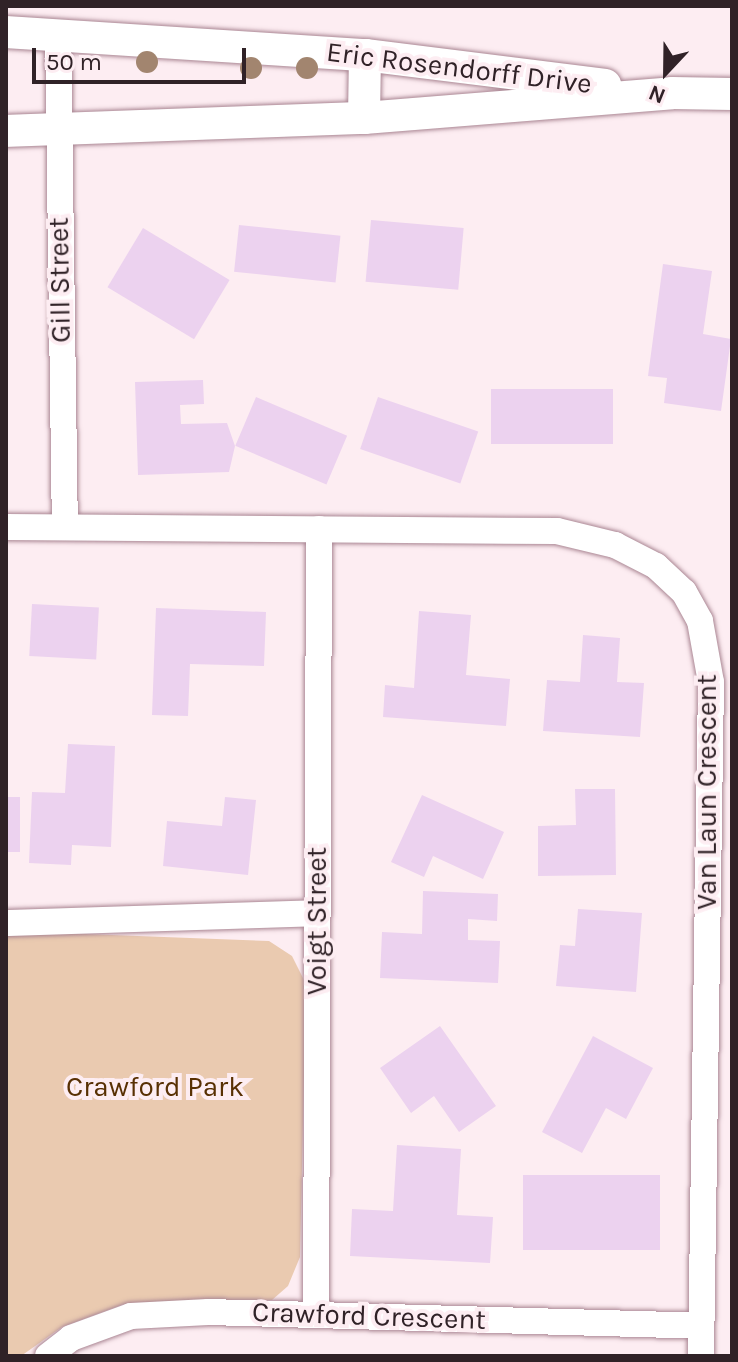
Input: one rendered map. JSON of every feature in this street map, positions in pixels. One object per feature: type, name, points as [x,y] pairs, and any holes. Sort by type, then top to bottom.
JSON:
[{"type":"street","name":"Eric Rosendorff Drive","points":[[6,32],[365,55],[672,93]]},
{"type":"street","name":"Gill Street","points":[[58,33],[65,527]]},
{"type":"street","points":[[364,118],[365,55]]},
{"type":"street","name":"Eric Rosendorff Drive","points":[[6,131],[58,132],[364,118],[672,93],[732,94]]},
{"type":"street","name":"Van Laun Crescent","points":[[6,527],[557,531],[615,545],[656,566],[684,592],[700,621],[711,682],[701,1356]]},
{"type":"street","name":"Voigt Street","points":[[316,1313],[319,529]]},
{"type":"street","points":[[6,923],[317,913]]},
{"type":"street","name":"Crawford Crescent","points":[[48,1356],[71,1338],[131,1316],[316,1313],[701,1326]]},
{"type":"green space","name":"Crawford Park","points":[[32,932],[269,941],[292,956],[306,984],[300,1257],[288,1286],[272,1300],[124,1304],[62,1327],[21,1356],[6,1356],[6,936]]},
{"type":"building","points":[[371,220],[464,228],[458,290],[366,282]]},
{"type":"building","points":[[239,225],[340,236],[336,282],[234,272]]},
{"type":"building","points":[[143,228],[230,280],[194,339],[107,287]]},
{"type":"building","points":[[663,264],[712,271],[703,334],[731,339],[721,411],[664,403],[667,378],[648,376]]},
{"type":"building","points":[[203,380],[204,404],[180,405],[181,424],[227,423],[235,446],[229,472],[138,475],[135,382]]},
{"type":"building","points":[[491,389],[613,389],[613,444],[491,444]]},
{"type":"building","points":[[256,397],[347,436],[326,484],[235,446]]},
{"type":"building","points":[[378,397],[478,432],[460,484],[360,449]]},
{"type":"building","points":[[32,604],[99,608],[96,659],[29,656]]},
{"type":"building","points":[[156,608],[266,612],[264,666],[190,664],[188,716],[152,715]]},
{"type":"building","points":[[419,611],[471,615],[466,675],[510,679],[506,726],[383,717],[385,685],[414,688]]},
{"type":"building","points":[[583,635],[620,638],[617,682],[644,683],[640,737],[543,731],[547,680],[580,682]]},
{"type":"building","points":[[68,744],[115,746],[111,847],[72,845],[71,865],[29,863],[32,792],[65,793]]},
{"type":"building","points":[[575,789],[615,789],[616,875],[538,876],[538,826],[576,825]]},
{"type":"building","points":[[422,795],[504,832],[483,879],[433,856],[424,877],[391,862]]},
{"type":"building","points":[[6,797],[20,797],[20,852],[6,852]]},
{"type":"building","points":[[225,797],[256,800],[248,875],[163,866],[167,821],[222,826]]},
{"type":"building","points":[[423,891],[498,894],[497,921],[468,919],[468,940],[500,941],[498,983],[380,978],[382,932],[422,934]]},
{"type":"building","points":[[578,909],[642,913],[636,992],[556,986],[560,945],[575,946]]},
{"type":"building","points":[[440,1026],[496,1106],[459,1132],[434,1096],[411,1113],[380,1068]]},
{"type":"building","points":[[593,1036],[653,1068],[626,1119],[606,1108],[582,1153],[542,1132]]},
{"type":"building","points":[[397,1145],[461,1149],[457,1215],[493,1217],[490,1263],[350,1256],[352,1209],[393,1211]]},
{"type":"building","points":[[523,1175],[660,1175],[660,1250],[523,1250]]}]
